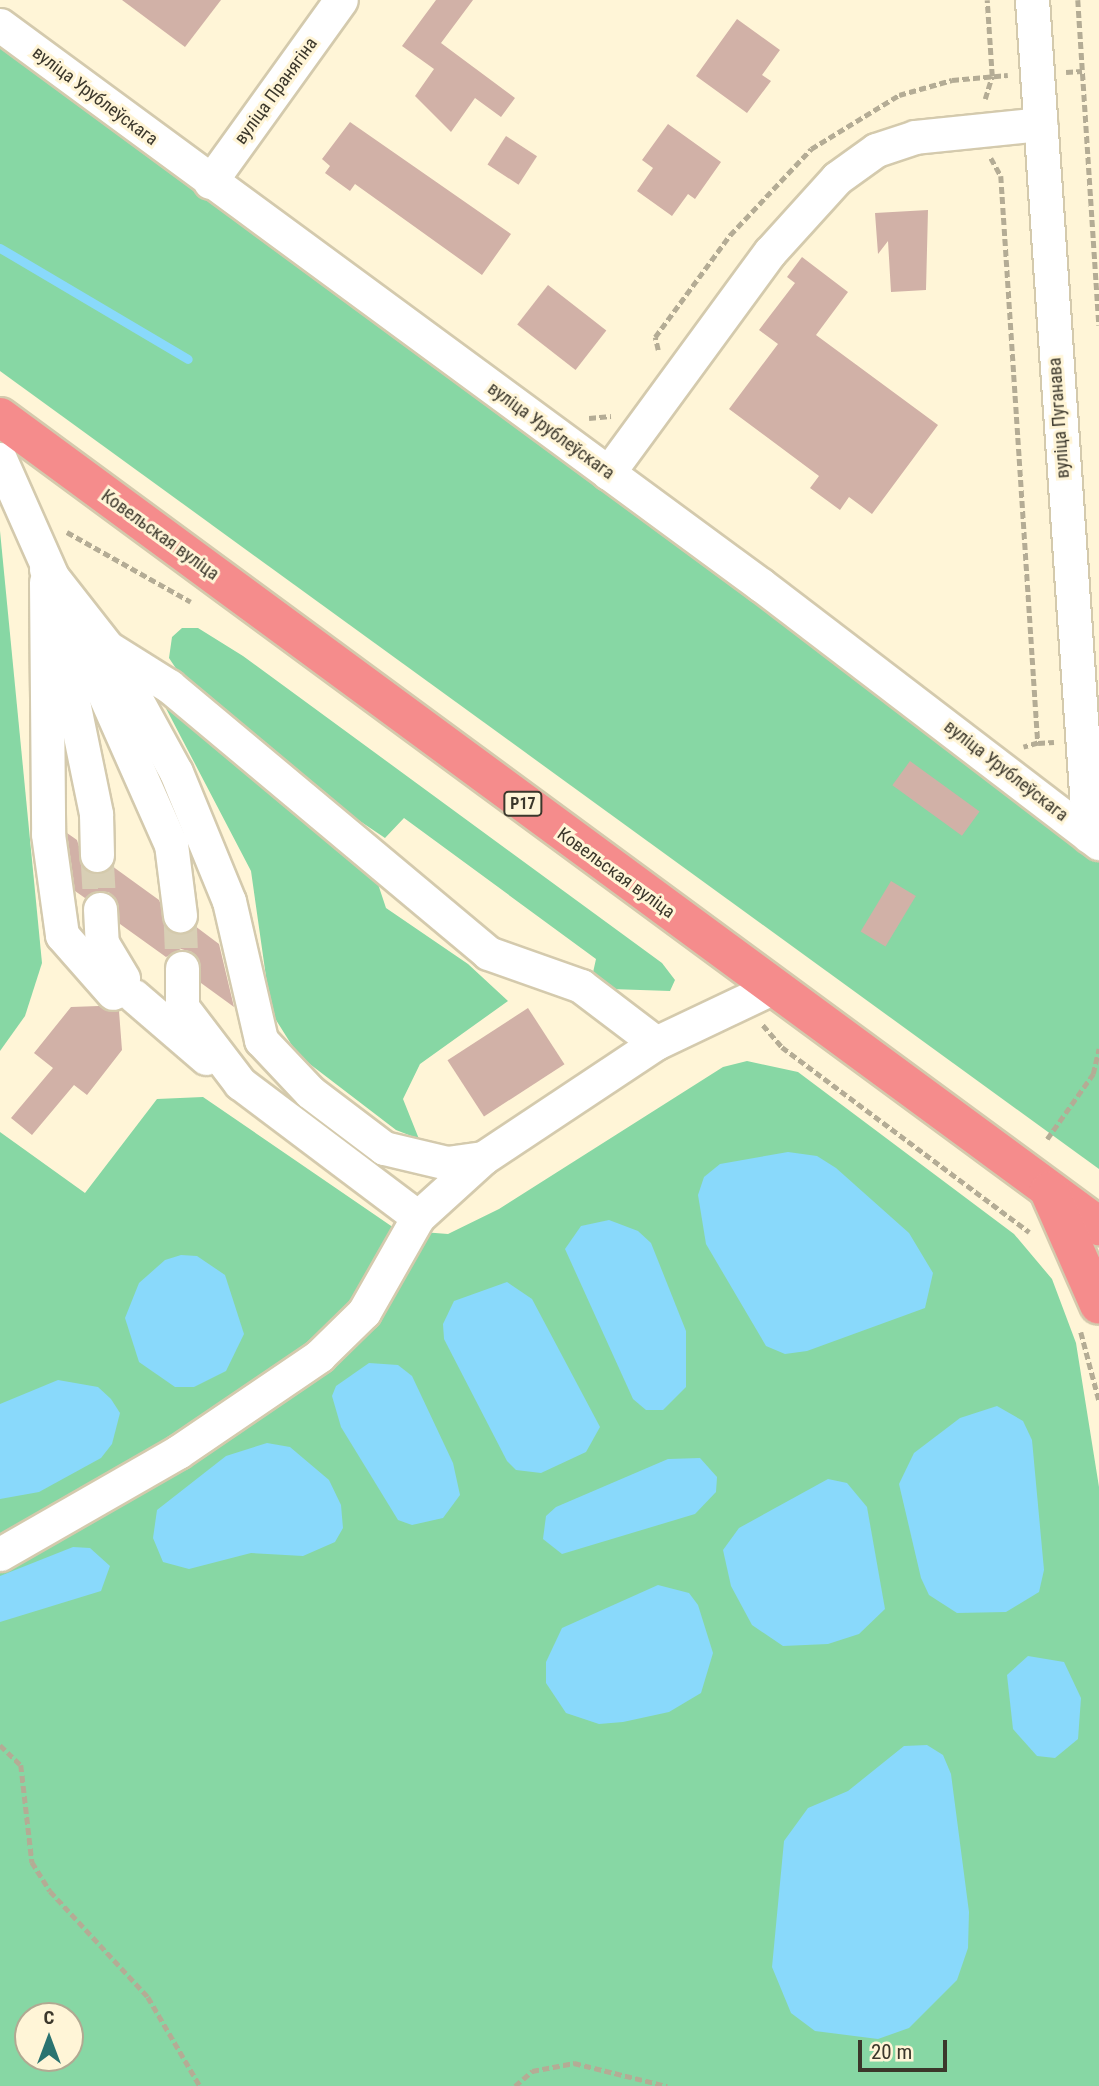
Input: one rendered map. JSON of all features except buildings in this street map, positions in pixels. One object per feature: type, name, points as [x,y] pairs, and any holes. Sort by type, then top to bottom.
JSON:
[{"type":"highway","name":"Ковельская вуліца","points":[[0,417],[759,996],[1099,1226]]},
{"type":"highway","points":[[1048,1189],[1089,1315]]},
{"type":"street","name":"вуліца Пранягіна","points":[[210,182],[341,0]]},
{"type":"street","name":"вуліца Пуганава","points":[[1032,0],[1094,839]]},
{"type":"street","name":"вуліца Урублеўскага","points":[[0,25],[608,473],[1004,768],[1094,839]]},
{"type":"street","points":[[608,473],[770,252],[837,178],[895,143],[984,127],[1040,124]]},
{"type":"street","points":[[0,459],[46,569],[171,844],[180,915]]},
{"type":"street","points":[[46,569],[108,648],[176,772],[229,901],[261,1040],[310,1092],[384,1148],[447,1163],[483,1158]]},
{"type":"street","points":[[46,569],[96,814],[97,855]]},
{"type":"street","points":[[46,569],[48,834],[62,935],[128,996],[418,1217]]},
{"type":"street","points":[[108,648],[169,685],[488,953],[581,986],[656,1043]]},
{"type":"street","points":[[100,909],[102,943],[128,996]]},
{"type":"street","points":[[182,968],[182,1007],[240,1083]]},
{"type":"street","points":[[0,1554],[178,1452],[319,1356],[363,1312],[418,1217],[483,1158],[656,1043],[759,996]]},
{"type":"path","points":[[987,0],[992,76],[983,105],[984,127],[987,153],[1002,176],[1038,743],[1022,748],[1004,768]]},
{"type":"path","points":[[1077,0],[1099,325]]},
{"type":"path","points":[[64,530],[204,610]]},
{"type":"path","points":[[759,996],[782,1047],[1036,1242]]},
{"type":"path","points":[[1047,1139],[1093,1074],[1099,1049]]},
{"type":"path","points":[[1089,1315],[1099,1400]]},
{"type":"path","points":[[0,1745],[21,1765],[32,1862],[148,1997],[200,2086]]},
{"type":"path","points":[[515,2086],[532,2071],[574,2063],[667,2086]]},
{"type":"green space","points":[[0,40],[1099,852],[1099,1169],[0,371]]},
{"type":"green space","points":[[0,531],[42,963],[25,1016],[0,1051]]},
{"type":"green space","points":[[182,628],[198,628],[243,656],[662,963],[675,980],[670,991],[611,989],[592,977],[596,959],[404,818],[385,838],[336,805],[183,679],[169,658],[172,637]]},
{"type":"green space","points":[[159,695],[374,872],[386,908],[468,964],[508,1001],[420,1064],[403,1099],[419,1139],[396,1130],[298,1055],[271,1012],[251,871]]},
{"type":"green space","points":[[747,1061],[798,1072],[1014,1234],[1052,1279],[1076,1343],[1099,1487],[1099,2086],[0,2086],[0,1132],[85,1193],[157,1099],[203,1097],[397,1230],[448,1234],[499,1209],[723,1067]]},
{"type":"water","points":[[788,1152],[817,1156],[836,1168],[909,1233],[933,1273],[925,1308],[807,1351],[785,1354],[766,1346],[706,1244],[698,1195],[704,1177],[720,1164]]},
{"type":"water","points":[[609,1220],[638,1231],[651,1243],[686,1331],[686,1387],[663,1410],[646,1410],[633,1399],[565,1249],[581,1226]]},
{"type":"water","points":[[181,1255],[197,1256],[225,1275],[244,1334],[226,1371],[194,1387],[175,1387],[139,1362],[125,1318],[139,1283],[165,1260]]},
{"type":"water","points":[[507,1282],[532,1299],[600,1427],[586,1452],[541,1473],[516,1470],[507,1461],[444,1339],[443,1324],[454,1301]]},
{"type":"water","points":[[369,1363],[398,1365],[412,1376],[453,1463],[460,1495],[443,1518],[412,1525],[398,1520],[341,1427],[332,1396],[336,1386]]},
{"type":"water","points":[[58,1380],[98,1387],[111,1399],[120,1413],[112,1444],[101,1458],[39,1492],[0,1499],[0,1404]]},
{"type":"water","points":[[997,1406],[1023,1421],[1032,1440],[1044,1570],[1039,1592],[1006,1612],[957,1613],[929,1595],[921,1578],[899,1484],[914,1453],[960,1418]]},
{"type":"water","points":[[267,1443],[290,1447],[329,1480],[341,1505],[343,1528],[335,1542],[303,1556],[251,1553],[189,1569],[163,1562],[153,1538],[157,1510],[226,1456]]},
{"type":"water","points":[[700,1458],[717,1477],[716,1492],[695,1514],[562,1554],[543,1539],[546,1516],[556,1507],[668,1459]]},
{"type":"water","points":[[828,1479],[847,1483],[867,1507],[885,1609],[859,1634],[828,1644],[783,1646],[752,1625],[731,1586],[723,1550],[739,1528]]},
{"type":"water","points":[[73,1547],[90,1548],[110,1566],[101,1591],[0,1622],[0,1576]]},
{"type":"water","points":[[658,1585],[689,1593],[698,1605],[713,1653],[701,1693],[669,1712],[623,1722],[599,1724],[566,1713],[546,1683],[546,1662],[562,1628]]},
{"type":"water","points":[[1028,1656],[1064,1662],[1081,1698],[1078,1739],[1055,1758],[1037,1756],[1013,1729],[1007,1675]]},
{"type":"water","points":[[927,1745],[943,1755],[951,1774],[969,1912],[968,1948],[957,1980],[909,2028],[878,2039],[815,2031],[791,2013],[772,1967],[784,1841],[808,1808],[848,1791],[904,1746]]},
{"type":"waterway","points":[[0,248],[188,359]]},
{"type":"tunnel","points":[[97,855],[100,909]]},
{"type":"tunnel","points":[[180,915],[182,968]]}]
